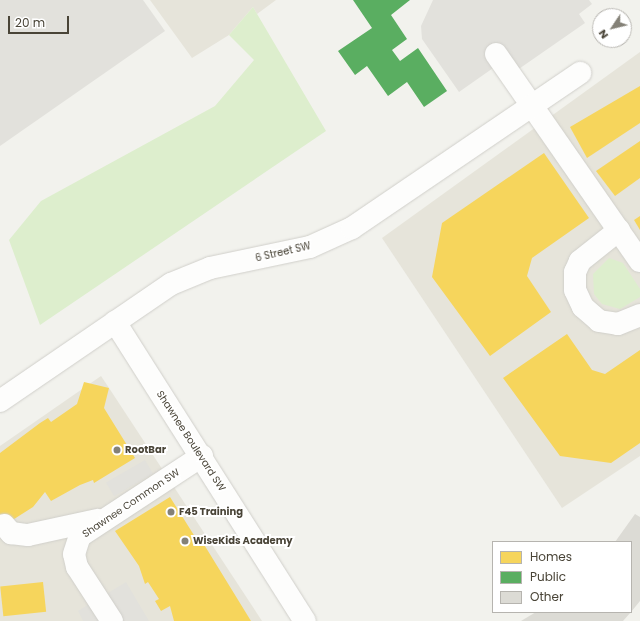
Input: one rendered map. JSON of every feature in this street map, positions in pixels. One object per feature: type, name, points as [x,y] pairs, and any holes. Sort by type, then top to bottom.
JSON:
[{"type":"street","points":[[496,54],[640,261]]},
{"type":"street","name":"6 Street SW","points":[[0,401],[171,284],[210,268],[310,247],[352,228],[580,73]]},
{"type":"street","points":[[619,230],[580,261],[575,272],[575,290],[582,307],[599,320],[626,323],[640,314]]},
{"type":"street","name":"Shawnee Boulevard SW","points":[[115,322],[202,456],[305,621]]},
{"type":"street","points":[[0,398],[25,384]]},
{"type":"street","name":"Shawnee Common SW","points":[[112,621],[77,566],[74,554],[80,536],[202,456]]},
{"type":"street","points":[[4,525],[11,533],[28,535],[108,518]]},
{"type":"shaded area","points":[[0,0],[143,0],[165,31],[0,146]]},
{"type":"shaded area","points":[[150,0],[276,0],[257,14],[253,7],[229,35],[192,58]]},
{"type":"shaded area","points":[[433,0],[589,0],[592,4],[579,14],[585,23],[506,78],[496,66],[459,92],[422,39],[421,26]]},
{"type":"shaded area","points":[[640,52],[640,456],[562,508],[382,238]]},
{"type":"shaded area","points":[[101,376],[262,621],[0,621],[0,446]]},
{"type":"shaded area","points":[[145,460],[153,474],[114,496],[106,482]]},
{"type":"shaded area","points":[[126,582],[149,621],[83,621],[78,611]]},
{"type":"green space","points":[[253,7],[326,131],[40,325],[9,240],[41,201],[215,106],[254,60],[229,35]]},
{"type":"green space","points":[[609,258],[623,263],[640,289],[640,297],[620,309],[602,304],[594,294],[593,274]]},
{"type":"building: Homes","points":[[640,86],[640,123],[587,158],[570,127]]},
{"type":"building: Homes","points":[[640,141],[640,178],[615,196],[596,171]]},
{"type":"building: Homes","points":[[544,153],[589,218],[532,258],[527,276],[551,312],[490,356],[432,277],[442,223]]},
{"type":"building: Homes","points":[[640,216],[640,230],[634,220]]},
{"type":"building: Homes","points":[[567,334],[592,370],[605,374],[640,350],[640,443],[611,463],[560,456],[503,378]]},
{"type":"building: Homes","points":[[84,382],[109,388],[104,408],[135,458],[94,483],[93,480],[80,485],[51,501],[45,492],[33,507],[0,528],[0,453],[40,423],[48,418],[51,422],[77,404]]},
{"type":"building: Homes","points":[[170,497],[197,540],[200,538],[251,621],[174,621],[170,606],[161,611],[155,601],[159,599],[148,582],[145,584],[139,566],[115,531]]},
{"type":"building: Homes","points":[[43,582],[46,612],[3,616],[0,586]]},
{"type":"building: Public","points":[[353,0],[410,0],[391,15],[407,39],[392,50],[400,61],[418,48],[447,91],[424,107],[407,82],[388,96],[367,66],[355,75],[338,51],[372,28]]},
{"type":"building: Other","points":[[635,514],[640,517],[640,601],[632,611],[632,541],[616,541]]},
{"type":"building: Other","points":[[534,613],[630,613],[623,621],[521,621]]},
{"type":"place","name":"RootBar","points":[[117,450]]},
{"type":"place","name":"F45 Training","points":[[171,512]]},
{"type":"place","name":"WiseKids Academy","points":[[185,541]]}]
